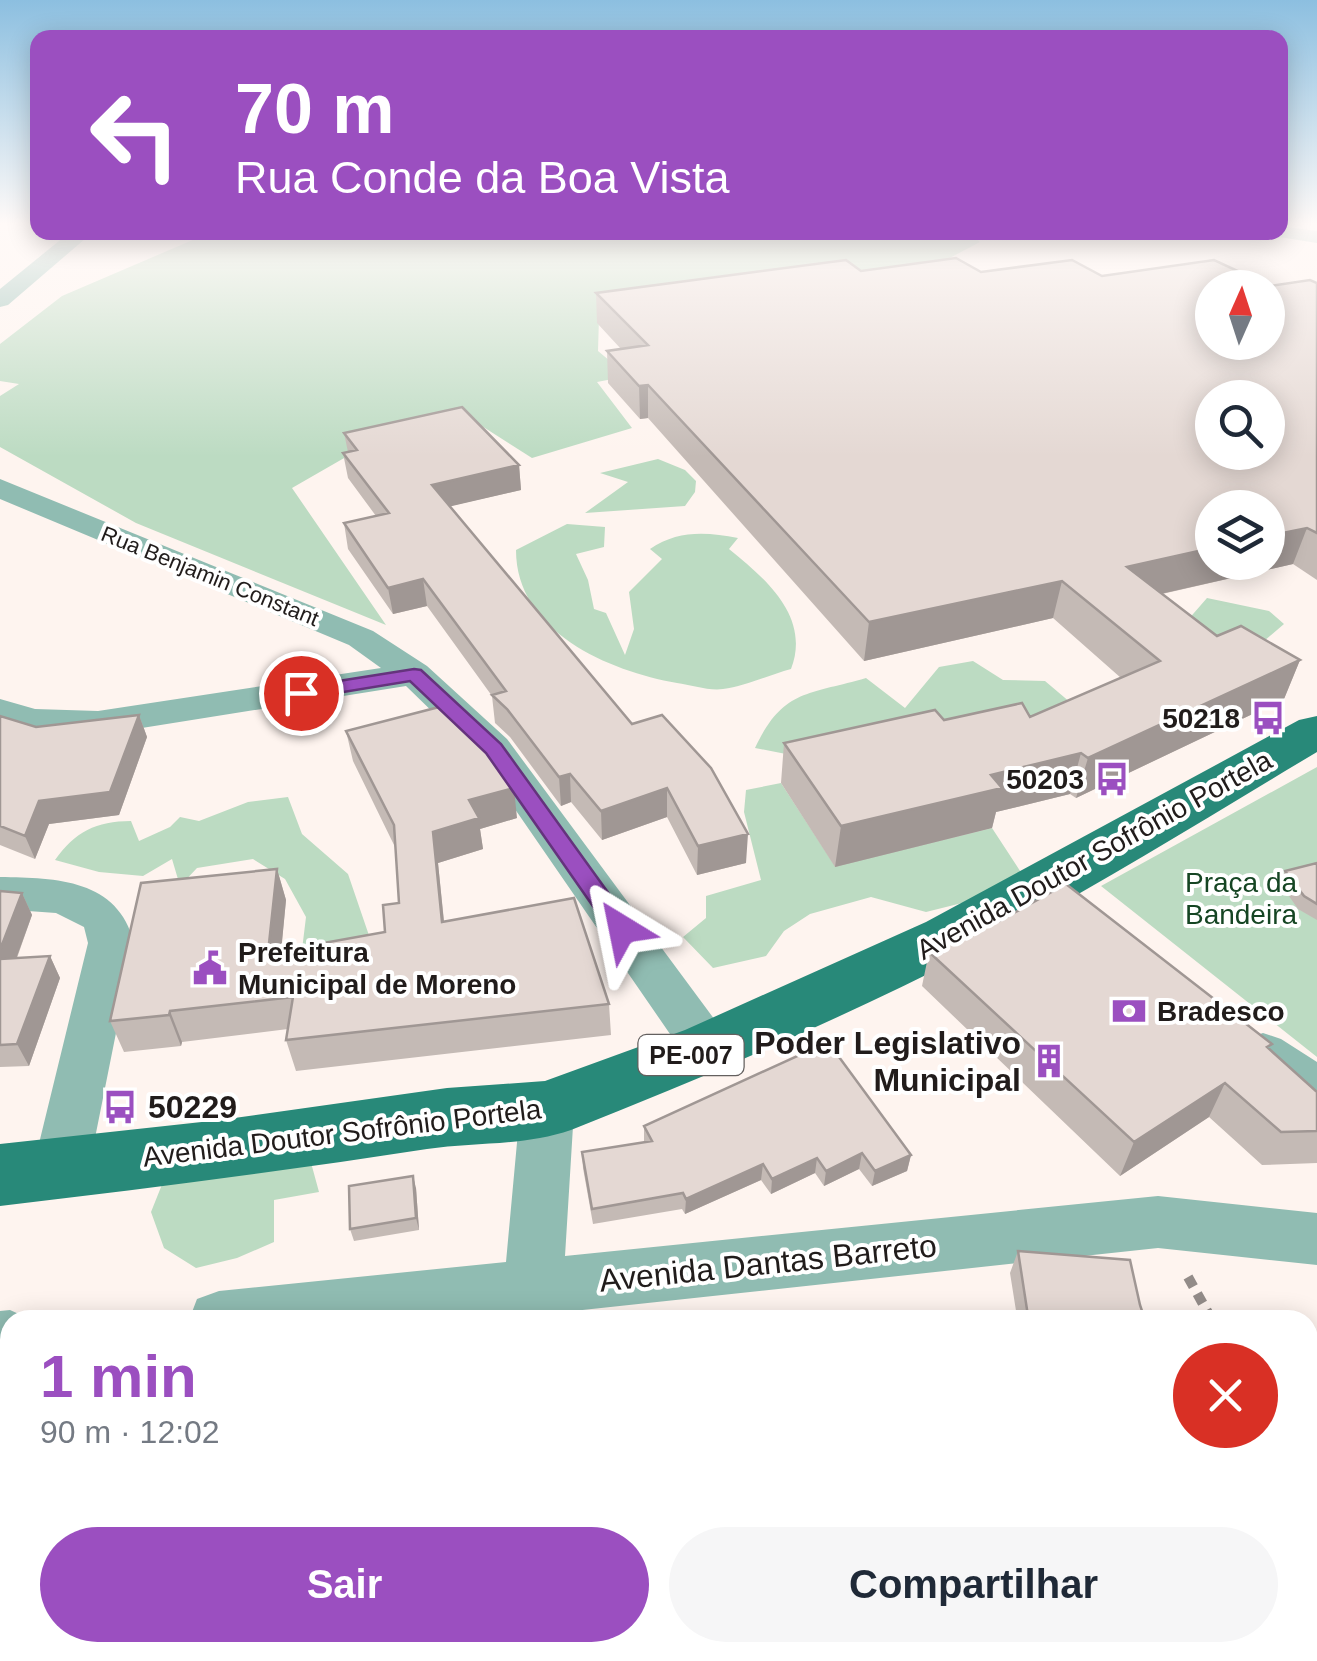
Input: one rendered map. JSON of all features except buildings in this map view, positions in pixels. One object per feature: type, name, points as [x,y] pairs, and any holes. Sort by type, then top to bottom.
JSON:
[{"type":"main road","name":"Avenida Doutor Sofrônio Portela","points":[[30,1171],[220,1150],[447,1117],[546,1110],[708,1049],[947,938],[1075,900],[1317,731]]},
{"type":"street","name":"Rua Benjamin Constant","points":[[0,488],[360,638],[414,674],[493,748],[708,1049]]},
{"type":"street","points":[[0,710],[32,720],[98,723],[414,674]]},
{"type":"street","points":[[0,892],[34,894],[90,906],[104,919],[111,943],[30,1171]]},
{"type":"street","points":[[1226,1025],[1317,1089]]},
{"type":"street","points":[[532,1288],[546,1110]]},
{"type":"street","name":"Avenida Dantas Barreto","points":[[317,1310],[1158,1222],[1317,1239]]},
{"type":"green space","points":[[55,302],[694,302],[599,317],[598,351],[628,376],[597,382],[632,428],[532,458],[463,414],[372,442],[292,488],[386,625],[136,523],[0,447],[0,396],[19,384],[0,381],[0,344]]},
{"type":"green space","points":[[658,459],[685,470],[696,481],[695,492],[685,506],[585,513],[628,482],[600,473]]},
{"type":"green space","points":[[567,524],[605,527],[604,547],[576,554],[588,580],[594,609],[606,613],[625,655],[634,629],[629,592],[662,559],[650,549],[671,538],[692,534],[738,538],[729,549],[770,586],[790,616],[796,650],[791,669],[731,688],[706,689],[623,669],[571,643],[532,604],[520,579],[516,550]]},
{"type":"green space","points":[[1207,598],[1269,611],[1284,624],[1264,641],[1239,643],[1180,629]]},
{"type":"green space","points":[[973,661],[1003,680],[1045,681],[1071,703],[1053,726],[796,756],[755,748],[776,715],[799,697],[866,678],[905,708],[939,667]]},
{"type":"green space","name":"Praça da Bandeira","points":[[1317,767],[1317,1057],[1101,886]]},
{"type":"green space","points":[[781,783],[835,866],[992,828],[1024,877],[982,898],[926,912],[871,897],[810,914],[784,931],[766,956],[713,968],[683,937],[706,918],[706,896],[761,880],[744,812],[746,790]]},
{"type":"green space","points":[[288,797],[302,834],[348,874],[375,953],[301,958],[306,917],[285,879],[253,859],[197,868],[180,886],[172,859],[143,876],[99,872],[55,860],[79,835],[107,823],[131,821],[139,841],[170,827],[180,817],[199,821],[248,802]]},
{"type":"green space","points":[[307,1148],[319,1192],[274,1200],[274,1242],[237,1258],[196,1268],[164,1248],[151,1212],[163,1182]]},
{"type":"place","name":"50218","points":[[1268,718]]},
{"type":"place","name":"50203","points":[[1112,779]]},
{"type":"place","name":"Prefeitura Municipal de Moreno","points":[[210,968]]},
{"type":"place","name":"Bradesco","points":[[1129,1011]]},
{"type":"place","name":"Poder Legislativo Municipal","points":[[1049,1061]]},
{"type":"place","name":"50229","points":[[120,1107]]},
{"type":"route","points":[[301,693],[414,674],[493,748],[622,929]]}]
